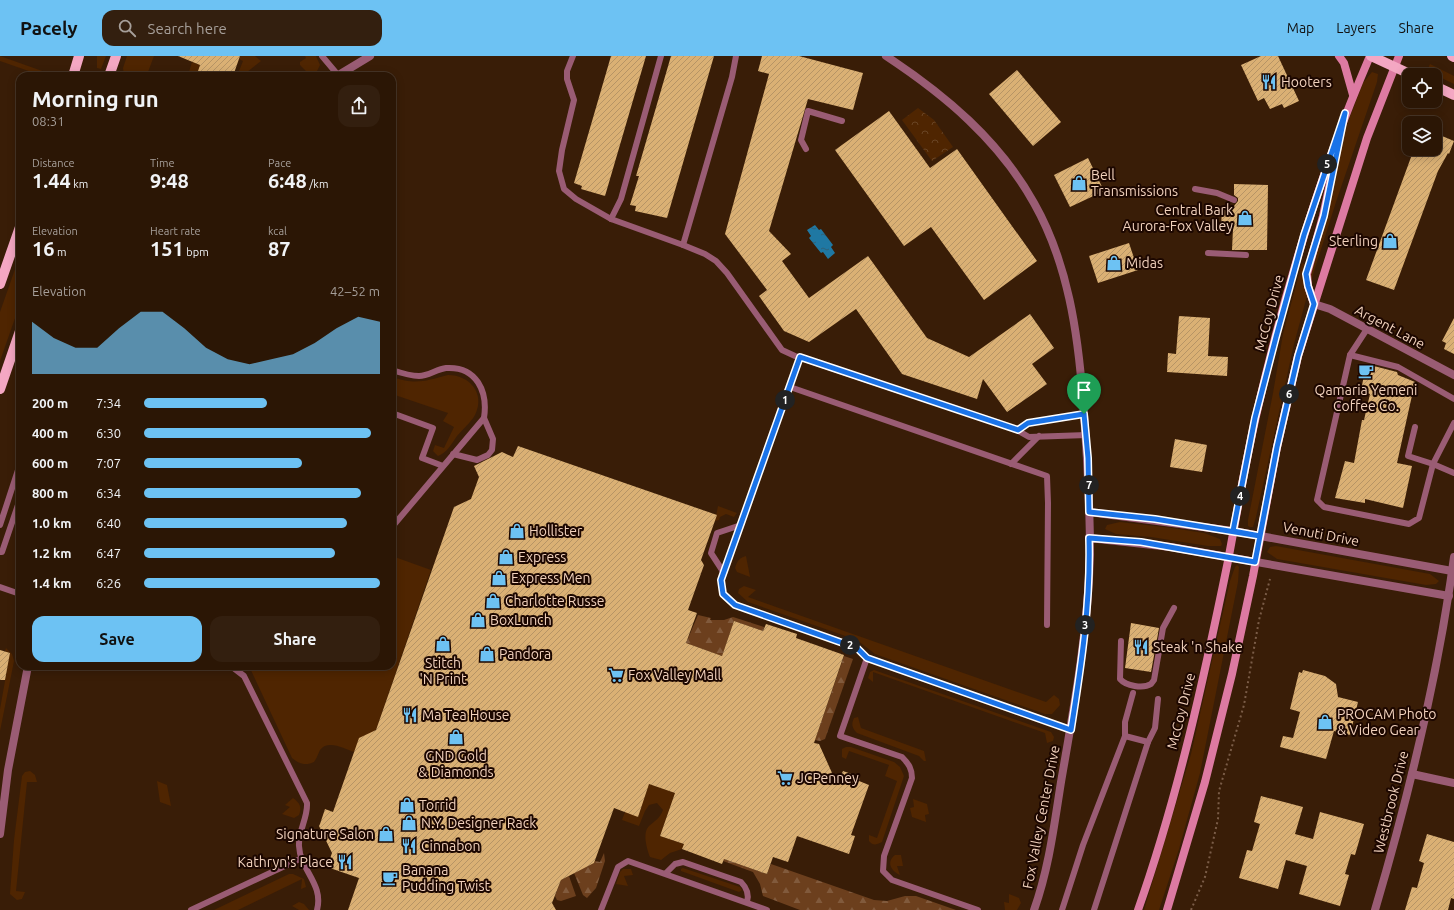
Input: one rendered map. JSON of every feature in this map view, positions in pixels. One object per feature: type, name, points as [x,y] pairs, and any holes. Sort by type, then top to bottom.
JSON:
[{"type":"main road","points":[[76,72],[79,56]]},
{"type":"main road","points":[[110,72],[116,56]]},
{"type":"main road","points":[[1370,56],[1402,71]]},
{"type":"main road","points":[[1442,89],[1454,95]]},
{"type":"main road","points":[[0,284],[16,238]]},
{"type":"main road","points":[[0,388],[16,342]]},
{"type":"street","points":[[344,72],[370,56]]},
{"type":"street","name":"Fox Valley Center Drive","points":[[886,56],[940,94],[978,128],[1008,163],[1034,203],[1054,248],[1068,291],[1074,319],[1087,435],[1090,555],[1084,638],[1071,730],[1047,870],[1034,910]]},
{"type":"street","points":[[1339,56],[1344,63],[1353,95]]},
{"type":"street","name":"McCoy Drive","points":[[1138,910],[1160,841],[1197,704],[1228,558],[1255,418],[1271,352],[1304,235],[1345,113],[1370,56]]},
{"type":"street","points":[[1167,910],[1213,752],[1232,674],[1280,432],[1298,356],[1367,138],[1399,56]]},
{"type":"street","points":[[1314,304],[1306,274],[1324,216],[1345,113]]},
{"type":"street","name":"Argent Lane","points":[[1314,304],[1330,309],[1454,375]]},
{"type":"street","name":"Venuti Drive","points":[[1089,512],[1233,531],[1452,571]]},
{"type":"street","points":[[1089,538],[1141,542],[1449,596]]},
{"type":"street","name":"Westbrook Drive","points":[[1375,910],[1412,774],[1449,596],[1454,557]]},
{"type":"street","points":[[0,834],[10,758],[27,670]]},
{"type":"street","points":[[1412,774],[1454,783]]},
{"type":"lane","points":[[322,56],[334,72]]},
{"type":"lane","points":[[573,56],[567,71],[567,79],[574,100],[562,150],[559,171],[564,189],[576,199],[611,219],[683,245],[705,254],[716,261],[727,273],[782,350],[1018,430],[1029,437],[1087,435]]},
{"type":"lane","points":[[611,219],[621,200],[661,56]]},
{"type":"lane","points":[[683,245],[732,77],[736,56]]},
{"type":"lane","points":[[806,149],[801,140],[808,111],[842,121]]},
{"type":"lane","points":[[1195,189],[1217,193],[1234,200]]},
{"type":"lane","points":[[1208,253],[1246,255]]},
{"type":"lane","points":[[1367,329],[1350,355],[1317,500],[1324,507],[1409,524],[1419,518],[1433,464],[1454,423]]},
{"type":"lane","points":[[1350,355],[1398,367],[1454,399]]},
{"type":"lane","points":[[800,357],[721,580],[723,594],[735,605],[857,648],[867,658],[1071,730]]},
{"type":"lane","points":[[396,372],[402,374],[421,376],[446,368],[460,369],[473,376],[483,388],[486,407],[484,418],[396,522]]},
{"type":"lane","points":[[790,387],[1047,476],[1047,625]]},
{"type":"lane","points":[[396,414],[433,428],[422,458],[443,466]]},
{"type":"lane","points":[[1018,430],[1028,423],[1084,414]]},
{"type":"lane","points":[[453,454],[477,460],[488,455],[492,450],[493,439],[484,418]]},
{"type":"lane","points":[[1415,427],[1408,456],[1454,473]]},
{"type":"lane","points":[[1011,464],[1039,436]]},
{"type":"lane","points":[[0,525],[16,476]]},
{"type":"lane","points":[[0,552],[2,552],[16,510]]},
{"type":"lane","points":[[724,573],[711,553],[717,534],[741,525]]},
{"type":"lane","points":[[0,587],[16,593]]},
{"type":"lane","points":[[1121,641],[1120,679],[1125,684],[1140,686],[1151,684],[1154,680],[1163,628],[1174,608]]},
{"type":"lane","points":[[867,658],[840,736],[902,757],[908,762],[912,770],[912,778],[884,856],[883,871],[892,880],[978,910]]},
{"type":"lane","points":[[236,670],[244,676],[305,796],[308,811],[299,845],[302,858],[317,887],[320,901],[317,910]]},
{"type":"lane","points":[[1062,910],[1083,845],[1125,736],[1125,722],[1133,693]]},
{"type":"lane","points":[[1094,910],[1148,742],[1155,728],[1158,698]]},
{"type":"lane","points":[[1125,736],[1148,742]]},
{"type":"lane","points":[[191,910],[302,858]]},
{"type":"lane","points":[[601,910],[618,867],[628,861],[666,873],[767,910]]},
{"type":"lane","points":[[666,873],[675,864],[683,862],[741,882],[745,886],[748,896],[747,902]]},
{"type":"path","points":[[1191,910],[1205,877],[1218,819],[1219,791],[1244,705],[1259,620],[1270,579]]},
{"type":"green space","points":[[0,56],[45,72],[32,72],[0,61]]},
{"type":"green space","points":[[97,56],[106,56],[101,69],[97,68]]},
{"type":"green space","points":[[127,56],[154,56],[148,72],[124,72],[123,68]]},
{"type":"green space","points":[[240,56],[255,56],[261,61],[247,72],[239,72],[243,61],[239,59]]},
{"type":"green space","points":[[305,56],[316,56],[320,65],[316,72],[307,72],[300,65],[300,62],[306,58]]},
{"type":"green space","points":[[192,62],[200,65],[198,72],[189,72]]},
{"type":"green space","points":[[1430,64],[1438,68],[1428,68]]},
{"type":"green space","points":[[1442,70],[1454,76],[1454,84],[1442,78]]},
{"type":"green space","points":[[1372,72],[1378,74],[1377,82],[1311,281],[1311,271],[1346,127],[1363,83]]},
{"type":"green space","points":[[918,108],[934,120],[953,147],[932,161],[902,120]]},
{"type":"green space","points":[[1302,263],[1305,264],[1303,273],[1307,296],[1294,344],[1256,517],[1253,527],[1250,527],[1248,526],[1248,520],[1283,334]]},
{"type":"green space","points":[[16,266],[16,315],[0,361],[0,312]]},
{"type":"green space","points":[[448,375],[463,378],[474,387],[478,399],[478,407],[475,415],[447,450],[438,456],[433,451],[435,445],[444,448],[454,427],[443,421],[448,413],[396,395],[396,378],[408,381],[433,379]]},
{"type":"green space","points":[[718,506],[737,513],[734,517],[726,514],[720,517],[719,520],[715,521]]},
{"type":"green space","points":[[1120,522],[1204,533],[1220,539],[1222,544],[1221,546],[1208,546],[1151,537],[1116,534],[1105,529],[1107,525]]},
{"type":"green space","points":[[1276,546],[1430,574],[1439,581],[1436,584],[1426,585],[1277,559],[1267,552],[1270,547]]},
{"type":"green space","points":[[746,556],[750,577],[737,572],[735,568],[739,560]]},
{"type":"green space","points":[[396,557],[431,570],[376,730],[354,752],[337,746],[327,745],[320,750],[314,762],[305,764],[297,762],[292,758],[251,670],[396,670]]},
{"type":"green space","points":[[1237,565],[1239,567],[1238,582],[1200,773],[1179,849],[1159,910],[1144,910],[1191,754],[1230,581]]},
{"type":"green space","points":[[744,586],[756,590],[748,597],[1046,702],[1054,695],[1059,699],[1060,705],[1052,714],[1045,714],[875,654],[857,640],[748,602],[738,593],[739,589]]},
{"type":"green space","points":[[698,615],[711,618],[710,620],[724,620],[733,617],[764,627],[763,631],[734,621],[722,656],[686,643]]},
{"type":"green space","points":[[6,648],[12,654],[14,661],[0,731],[0,709],[10,653],[5,651]]},
{"type":"green space","points":[[844,656],[853,659],[825,739],[820,741],[815,740]]},
{"type":"green space","points":[[874,670],[1051,732],[1054,737],[1053,741],[1047,743],[1045,733],[873,672],[873,682],[868,678],[870,672]]},
{"type":"green space","points":[[858,717],[861,728],[924,751],[926,761],[919,756],[857,733],[853,728],[852,722],[854,718]]},
{"type":"green space","points":[[851,747],[894,762],[900,767],[904,776],[882,842],[878,844],[870,843],[869,835],[877,838],[897,781],[885,776],[889,765],[849,751],[846,759],[842,757],[842,749]]},
{"type":"green space","points":[[30,771],[35,775],[37,782],[27,782],[16,891],[25,892],[22,899],[17,900],[10,894],[14,840],[22,776],[25,772]]},
{"type":"green space","points":[[157,781],[167,785],[171,806],[160,802]]},
{"type":"green space","points":[[649,784],[675,793],[660,836],[684,844],[682,849],[670,853],[661,860],[650,857],[645,837],[649,826],[662,813],[663,810],[657,803],[649,805],[639,826],[622,820],[625,812],[638,816]]},
{"type":"green space","points":[[293,798],[299,803],[300,807],[299,815],[294,818],[282,814],[290,807],[285,805]]},
{"type":"green space","points":[[913,799],[927,804],[929,814],[925,815],[926,822],[912,817],[910,808],[914,807]]},
{"type":"green space","points":[[604,853],[605,861],[596,888],[587,898],[583,895],[574,873],[594,863],[595,861],[600,862]]},
{"type":"green space","points":[[895,855],[901,855],[903,866],[897,866],[900,875],[892,869],[890,863]]},
{"type":"green space","points":[[724,859],[767,874],[771,864],[874,900],[887,901],[905,896],[916,896],[956,910],[800,910],[763,896],[760,884],[753,872],[723,861]]},
{"type":"green space","points":[[683,868],[740,887],[742,890],[739,892],[681,871]]},
{"type":"green space","points":[[623,869],[631,869],[633,875],[624,876],[628,886],[616,884],[620,872]]},
{"type":"green space","points":[[289,874],[293,874],[304,879],[306,887],[301,889],[302,879],[238,910],[214,910]]},
{"type":"green space","points":[[569,876],[576,896],[561,901],[557,900],[555,896],[561,880]]},
{"type":"green space","points":[[1009,894],[1019,898],[1021,903],[1017,910],[1005,910],[1004,902],[1009,903]]},
{"type":"green space","points":[[299,902],[304,904],[309,910],[299,910],[292,906]]},
{"type":"water","points":[[815,225],[819,230],[821,229],[833,245],[831,247],[835,253],[828,259],[809,238],[811,236],[807,230]]},
{"type":"building","points":[[178,56],[240,56],[234,72],[198,72],[200,65]]},
{"type":"building","points":[[611,56],[646,56],[605,196],[581,189],[582,186],[574,183]]},
{"type":"building","points":[[671,56],[714,56],[667,218],[635,211],[636,206],[630,205],[639,176],[636,176]]},
{"type":"building","points":[[762,56],[799,56],[863,73],[853,110],[808,99],[769,231],[791,254],[782,261],[809,298],[868,256],[927,338],[969,357],[1030,314],[1054,348],[1032,364],[1047,384],[1007,412],[983,379],[977,399],[902,374],[856,309],[809,342],[784,331],[759,296],[767,290],[725,234],[769,74],[758,71]]},
{"type":"building","name":"Hooters","points":[[1261,56],[1278,56],[1299,101],[1284,108],[1282,104],[1270,109],[1264,98],[1258,101],[1241,65]]},
{"type":"building","points":[[1017,70],[1061,122],[1033,146],[989,94]]},
{"type":"building","points":[[889,111],[930,168],[957,149],[1037,261],[984,300],[931,227],[904,246],[835,150]]},
{"type":"building","points":[[1442,136],[1454,141],[1449,154],[1448,153],[1438,171],[1394,290],[1366,280],[1411,156],[1442,156]]},
{"type":"building","name":"Bell Transmissions","points":[[1088,158],[1104,191],[1070,207],[1054,175]]},
{"type":"building","name":"Central Bark Aurora-Fox Valley","points":[[1234,184],[1268,185],[1267,250],[1232,250],[1233,229],[1221,229],[1222,206],[1234,206],[1238,201],[1238,198],[1234,195]]},
{"type":"building","name":"Midas","points":[[1129,243],[1138,270],[1098,283],[1089,256]]},
{"type":"building","points":[[1179,316],[1210,318],[1208,356],[1228,357],[1227,376],[1167,372],[1168,353],[1176,354]]},
{"type":"building","points":[[1454,318],[1454,354],[1444,349],[1446,343],[1442,341]]},
{"type":"building","points":[[1366,364],[1397,372],[1398,375],[1415,382],[1397,463],[1412,466],[1403,508],[1365,499],[1365,503],[1335,498],[1345,461],[1354,463],[1362,420],[1364,420],[1370,394],[1361,391]]},
{"type":"building","points":[[1175,439],[1207,445],[1202,472],[1170,467]]},
{"type":"building","name":"Fox Valley Mall","points":[[518,446],[717,515],[701,560],[704,565],[688,610],[697,613],[686,643],[722,656],[734,621],[763,631],[766,624],[797,634],[796,638],[844,655],[814,743],[819,744],[837,784],[843,771],[860,777],[859,781],[869,785],[851,835],[855,836],[849,854],[797,836],[788,862],[773,857],[767,874],[724,859],[722,864],[682,849],[684,844],[660,836],[675,793],[649,784],[638,817],[614,808],[594,863],[561,880],[552,903],[556,910],[348,910],[359,878],[327,867],[332,853],[319,826],[325,809],[333,812],[359,738],[376,730],[454,507],[471,499],[479,477],[474,466],[502,452],[513,457]]},
{"type":"building","name":"Steak 'n Shake","points":[[1131,623],[1159,628],[1151,672],[1125,668]]},
{"type":"building","points":[[0,650],[10,653],[5,680],[0,680]]},
{"type":"building","name":"PROCAM Photo & Video Gear","points":[[1303,670],[1325,676],[1336,684],[1338,697],[1358,702],[1350,735],[1334,731],[1326,759],[1280,747],[1283,736],[1293,738],[1300,712],[1290,709],[1299,672],[1302,673]]},
{"type":"building","points":[[1261,796],[1303,807],[1295,834],[1313,839],[1320,812],[1364,824],[1355,855],[1351,854],[1345,874],[1349,875],[1340,906],[1299,894],[1307,866],[1286,860],[1278,889],[1239,878],[1247,850],[1252,851],[1260,824],[1254,822]]},
{"type":"building","points":[[1427,834],[1454,842],[1454,899],[1451,898],[1448,910],[1405,910],[1412,887],[1417,888],[1424,863],[1419,861]]},
{"type":"place","name":"Hooters","points":[[1269,82]]},
{"type":"place","name":"Bell Transmissions","points":[[1079,183]]},
{"type":"place","name":"Central Bark Aurora-Fox Valley","points":[[1245,218]]},
{"type":"place","name":"Sterling","points":[[1390,241]]},
{"type":"place","name":"Midas","points":[[1114,263]]},
{"type":"place","name":"Qamaria Yemeni Coffee Co.","points":[[1366,371]]},
{"type":"place","name":"Hollister","points":[[517,531]]},
{"type":"place","name":"Express","points":[[506,557]]},
{"type":"place","name":"Express Men","points":[[499,578]]},
{"type":"place","name":"Charlotte Russe","points":[[493,601]]},
{"type":"place","name":"BoxLunch","points":[[478,620]]},
{"type":"place","name":"Stitch 'N Print","points":[[443,644]]},
{"type":"place","name":"Steak 'n Shake","points":[[1141,647]]},
{"type":"place","name":"Pandora","points":[[487,654]]},
{"type":"place","name":"Fox Valley Mall","points":[[616,675]]},
{"type":"place","name":"Ma Tea House","points":[[410,715]]},
{"type":"place","name":"PROCAM Photo & Video Gear","points":[[1325,722]]},
{"type":"place","name":"GND Gold & Diamonds","points":[[456,737]]},
{"type":"place","name":"JCPenney","points":[[785,778]]},
{"type":"place","name":"Torrid","points":[[407,805]]},
{"type":"place","name":"N.Y. Designer Rack","points":[[409,823]]},
{"type":"place","name":"Signature Salon","points":[[386,834]]},
{"type":"place","name":"Cinnabon","points":[[409,846]]},
{"type":"place","name":"Kathryn's Place","points":[[345,862]]},
{"type":"place","name":"Banana Pudding Twist","points":[[390,878]]},
{"type":"route","points":[[1084,414],[1028,423],[1018,430],[800,357],[721,580],[723,594],[735,605],[857,648],[867,658],[1071,730],[1084,638],[1090,555],[1089,538],[1141,542],[1255,562],[1260,536],[1233,531],[1255,418],[1269,360],[1304,235],[1345,113],[1324,216],[1306,274],[1314,304],[1298,356],[1277,447],[1260,536],[1155,519],[1114,516],[1089,512],[1087,435],[1084,414]]}]
